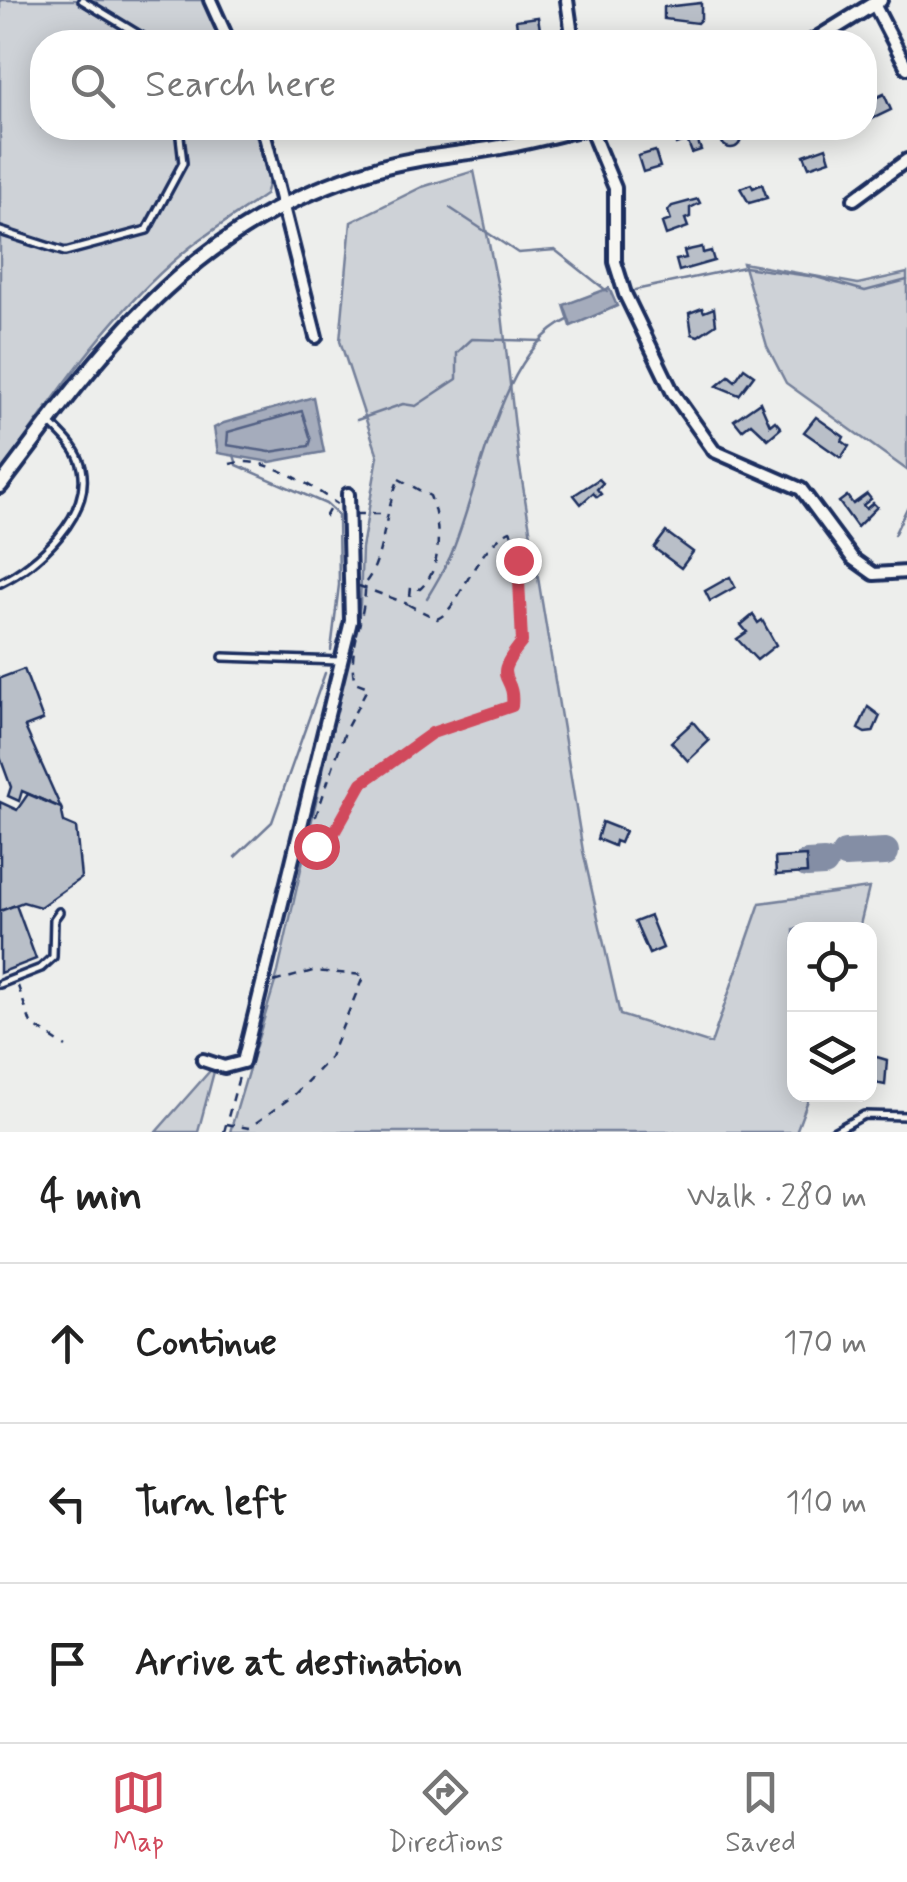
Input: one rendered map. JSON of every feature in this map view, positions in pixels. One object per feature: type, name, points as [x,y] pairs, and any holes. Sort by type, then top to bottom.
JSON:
[{"type":"street","points":[[210,0],[223,30]]},
{"type":"street","points":[[566,0],[571,30]]},
{"type":"street","points":[[832,30],[877,2],[907,68]]},
{"type":"street","points":[[266,140],[316,337]]},
{"type":"street","points":[[0,486],[111,340],[167,283],[214,247],[282,207],[377,168],[524,140]]},
{"type":"street","points":[[593,140],[615,188],[615,262],[625,294],[673,393],[714,451],[801,490],[853,559],[874,574],[907,572]]},
{"type":"street","points":[[854,199],[907,160]]},
{"type":"street","points":[[203,1060],[224,1067],[242,1062],[262,986],[351,620],[348,494]]},
{"type":"lane","points":[[82,0],[132,30]]},
{"type":"lane","points":[[0,231],[64,252],[147,230],[184,163],[181,140]]},
{"type":"lane","points":[[0,584],[52,544],[80,497],[81,464],[72,446],[48,422]]},
{"type":"lane","points":[[223,657],[341,661]]},
{"type":"lane","points":[[0,984],[27,974],[53,957],[53,926],[59,912]]},
{"type":"lane","points":[[23,964],[27,974]]},
{"type":"lane","points":[[833,1132],[864,1116],[907,1116]]},
{"type":"path","points":[[230,464],[243,460],[293,477],[348,514],[384,514]]},
{"type":"path","points":[[324,827],[316,816],[346,728],[368,687],[354,682],[352,674],[365,583],[376,571],[384,514],[398,479],[430,496],[440,538],[426,584],[420,589],[411,587],[409,605]]},
{"type":"path","points":[[324,517],[334,502]]},
{"type":"path","points":[[316,846],[330,840],[362,783],[432,733],[512,706],[503,672],[510,654],[522,642],[518,560],[510,531],[494,540],[468,572],[445,616],[437,619],[350,582]]},
{"type":"path","points":[[324,827],[338,823]]},
{"type":"path","points":[[316,846],[324,827]]},
{"type":"path","points":[[298,834],[316,846]]},
{"type":"path","points":[[226,1124],[249,1128],[294,1094],[329,1059],[364,976],[313,970],[262,986]]},
{"type":"path","points":[[16,984],[35,1028],[66,1047]]},
{"type":"path","points":[[224,1132],[242,1062]]},
{"type":"shaded area","points":[[0,0],[204,0],[217,30],[30,30],[30,140],[257,140],[269,181],[265,195],[193,245],[131,303],[84,358],[0,474]]},
{"type":"shaded area","points":[[474,171],[500,297],[519,462],[583,851],[620,1015],[711,1044],[760,903],[869,888],[861,922],[787,922],[787,1102],[807,1102],[796,1132],[230,1132],[278,972],[360,604],[362,548],[378,456],[340,341],[351,222],[422,187]]},
{"type":"shaded area","points":[[743,263],[858,284],[907,273],[907,470],[786,383],[767,346]]},
{"type":"shaded area","points":[[216,1064],[198,1132],[156,1132]]},
{"type":"water","points":[[609,288],[617,306],[571,326],[564,305]]},
{"type":"water","points":[[313,397],[324,452],[270,462],[218,453],[214,428]]},
{"type":"building","points":[[701,3],[701,19],[697,23],[664,19],[664,7]]},
{"type":"building","points":[[538,17],[540,30],[517,30],[516,20]]},
{"type":"building","points":[[884,94],[891,110],[877,117],[877,97]]},
{"type":"building","points":[[687,140],[697,140],[701,150],[692,153]]},
{"type":"building","points":[[722,140],[740,140],[731,148]]},
{"type":"building","points":[[826,147],[830,160],[809,167],[804,155]]},
{"type":"building","points":[[655,151],[660,167],[643,172],[638,156]]},
{"type":"building","points":[[751,184],[753,188],[762,184],[767,198],[749,203],[740,188]]},
{"type":"building","points":[[698,199],[700,203],[690,208],[690,217],[685,219],[688,227],[666,235],[662,223],[671,220],[668,211],[672,206]]},
{"type":"building","points":[[702,247],[703,253],[711,251],[714,261],[679,271],[676,260],[686,258],[684,251]]},
{"type":"building","points":[[702,308],[704,312],[714,308],[716,324],[698,336],[692,334],[689,313]]},
{"type":"building","points":[[744,368],[754,375],[739,395],[717,386],[729,376],[735,381]]},
{"type":"building","points":[[760,402],[770,425],[775,421],[781,428],[768,439],[751,423],[742,430],[734,420]]},
{"type":"building","points":[[816,417],[844,437],[842,441],[849,446],[841,458],[804,432]]},
{"type":"building","points":[[599,479],[603,483],[597,489],[601,494],[597,497],[593,493],[581,504],[574,495]]},
{"type":"building","points":[[867,494],[871,499],[863,505],[866,509],[873,503],[877,507],[857,527],[839,502],[847,496],[853,504]]},
{"type":"building","points":[[666,532],[693,552],[681,568],[654,548]]},
{"type":"building","points":[[730,577],[735,587],[710,601],[705,591]]},
{"type":"building","points":[[753,615],[758,623],[762,620],[776,645],[757,660],[737,639],[747,632],[741,625]]},
{"type":"building","points":[[24,669],[43,720],[25,727],[61,808],[22,791],[19,801],[8,796],[11,787],[0,757],[0,678]]},
{"type":"building","points":[[868,707],[880,716],[873,732],[865,733],[858,729]]},
{"type":"building","points":[[693,722],[709,741],[688,761],[671,742]]},
{"type":"building","points":[[28,794],[61,808],[64,822],[76,827],[81,878],[40,907],[23,902],[0,911],[0,802],[17,810]]},
{"type":"building","points":[[602,822],[625,831],[620,843],[615,841],[614,846],[597,839]]},
{"type":"building","points":[[806,856],[807,873],[776,875],[775,858]]},
{"type":"building","points":[[16,905],[36,959],[0,973],[0,911]]},
{"type":"building","points":[[650,916],[663,948],[649,954],[635,922]]},
{"type":"building","points":[[877,1057],[887,1060],[885,1085],[877,1083]]},
{"type":"waterway","points":[[450,208],[518,253],[555,250],[607,291]]},
{"type":"waterway","points":[[635,290],[744,267],[816,277],[865,291],[907,280]]},
{"type":"waterway","points":[[427,598],[450,557],[508,392],[524,361],[544,337],[568,320]]},
{"type":"waterway","points":[[357,420],[403,404],[416,406],[457,379],[457,353],[472,339],[542,341]]},
{"type":"waterway","points":[[234,455],[237,465],[326,504],[338,515],[339,585],[331,650]]},
{"type":"waterway","points":[[894,535],[907,508]]},
{"type":"waterway","points":[[235,857],[272,822],[325,673]]},
{"type":"taxiway","points":[[845,854],[885,852]]},
{"type":"taxiway","points":[[807,864],[824,863]]},
{"type":"route","points":[[316,846],[330,840],[362,783],[432,733],[512,706],[513,697],[503,672],[506,660],[522,642],[518,560]]}]
